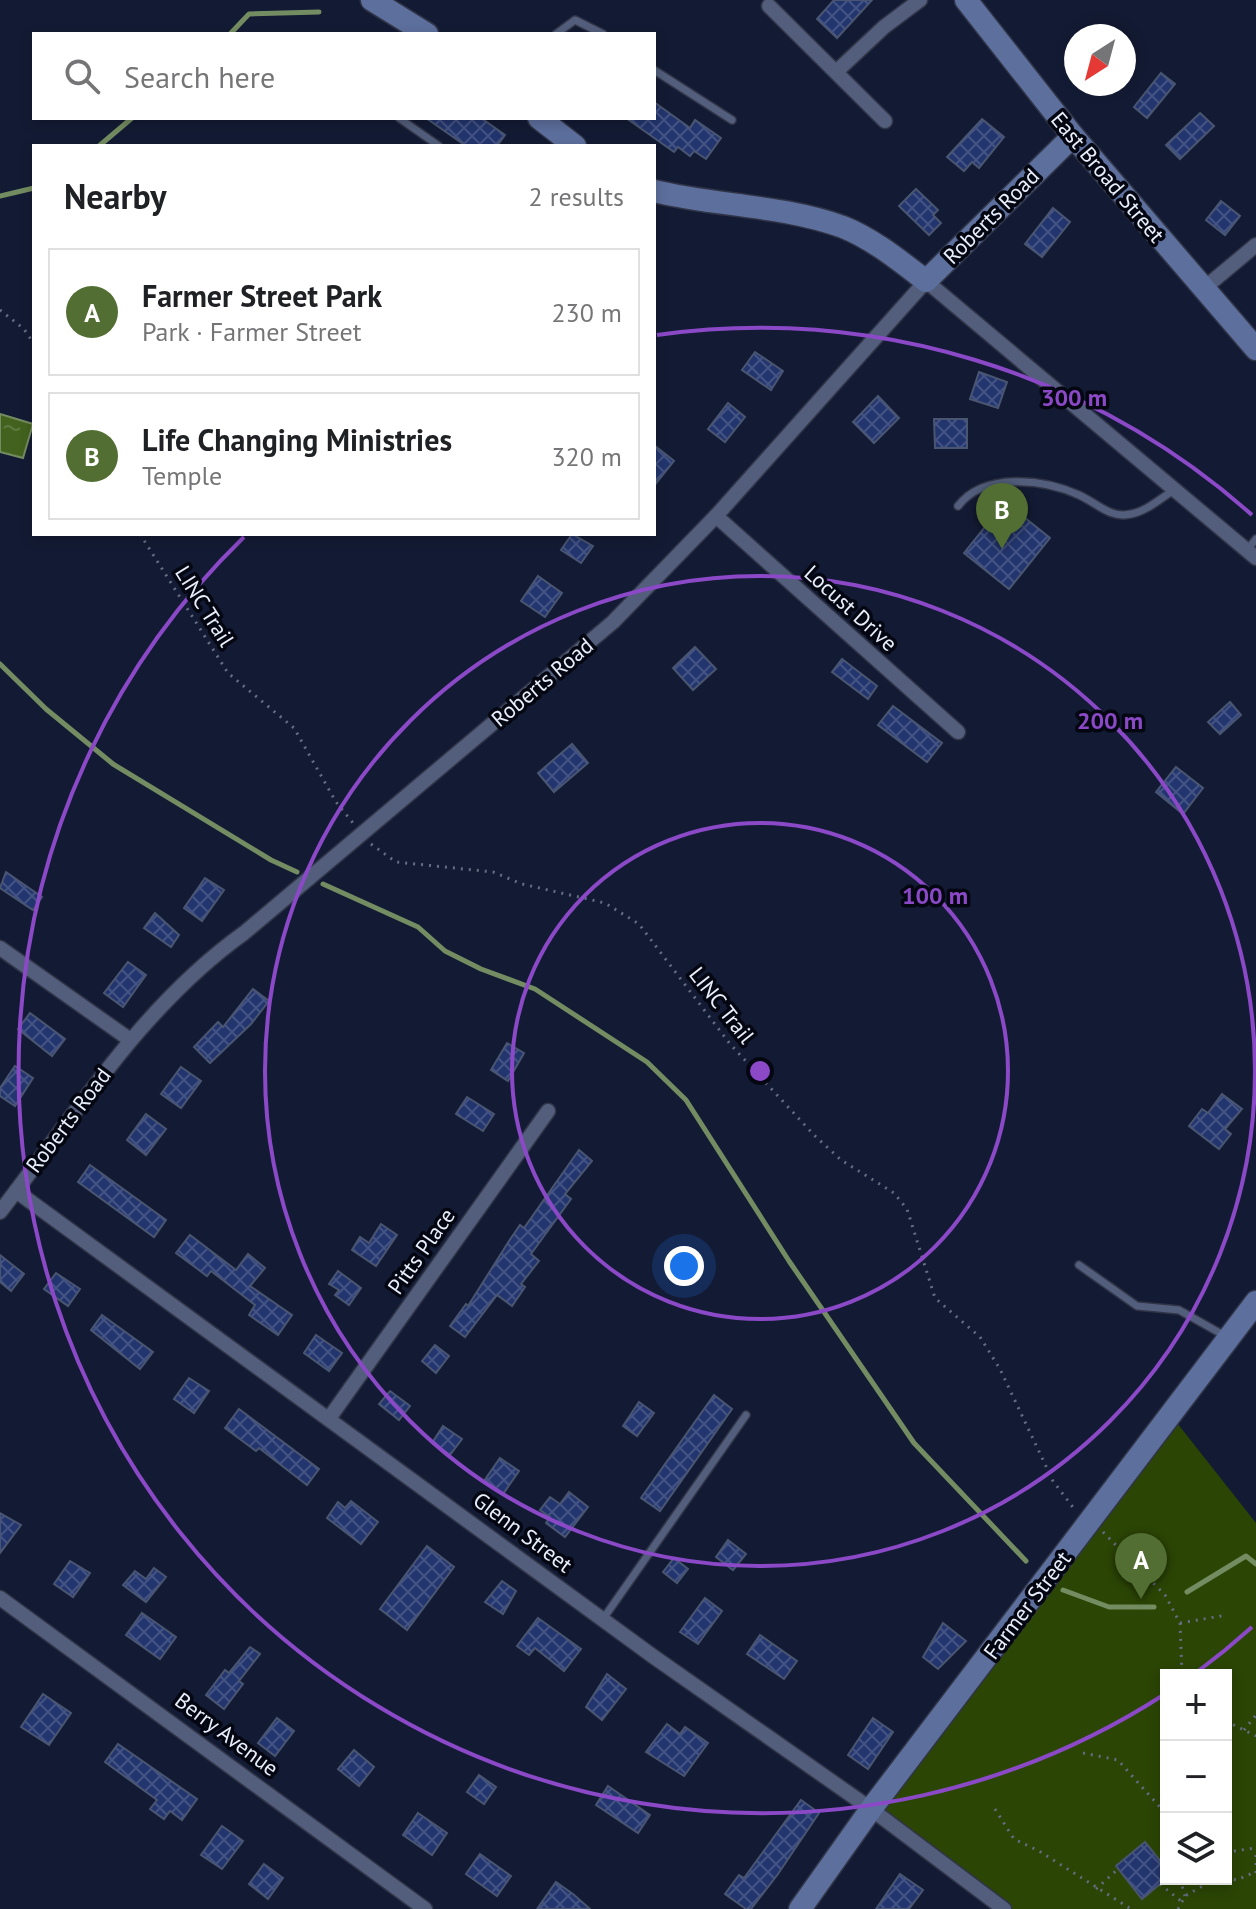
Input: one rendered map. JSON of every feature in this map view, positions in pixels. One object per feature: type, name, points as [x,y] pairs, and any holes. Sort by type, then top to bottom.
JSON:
[{"type":"street","points":[[372,0],[403,23],[423,32]]},
{"type":"street","points":[[837,71],[884,27],[920,0]]},
{"type":"street","name":"East Broad Street","points":[[966,0],[1073,136],[1202,290],[1256,349]]},
{"type":"street","points":[[769,6],[885,121]]},
{"type":"street","points":[[542,120],[572,144]]},
{"type":"street","name":"Roberts Road","points":[[0,1212],[129,1039],[208,959],[244,933],[613,622],[716,516],[926,281],[1073,136]]},
{"type":"street","points":[[656,191],[842,227],[892,254],[1253,549]]},
{"type":"street","points":[[1202,290],[1256,245]]},
{"type":"street","name":"Locust Drive","points":[[716,516],[958,732]]},
{"type":"street","points":[[0,948],[129,1039]]},
{"type":"street","name":"Pitts Place","points":[[330,1417],[548,1111]]},
{"type":"street","name":"Glenn Street","points":[[16,1191],[603,1619],[871,1809],[1004,1909]]},
{"type":"street","name":"Farmer Street","points":[[800,1909],[871,1809],[1256,1302]]},
{"type":"street","name":"Berry Avenue","points":[[0,1598],[425,1909]]},
{"type":"lane","points":[[559,32],[575,20],[599,32]]},
{"type":"lane","points":[[656,71],[732,120]]},
{"type":"lane","points":[[402,120],[436,144]]},
{"type":"lane","points":[[958,506],[968,493],[1006,482],[1031,483],[1055,485],[1082,496],[1109,513],[1129,515],[1176,488]]},
{"type":"lane","points":[[1079,1265],[1137,1306],[1179,1310],[1229,1338]]},
{"type":"lane","points":[[603,1619],[746,1415]]},
{"type":"path","points":[[0,310],[24,329],[32,341]]},
{"type":"path","name":"LINC Trail","points":[[141,536],[228,673],[294,728],[336,802],[362,834],[396,862],[493,872],[522,884],[605,903],[639,924],[721,1033],[814,1135],[841,1160],[894,1193],[907,1209],[935,1298],[980,1337],[1000,1369],[1053,1481],[1069,1504],[1148,1573],[1165,1595],[1180,1623],[1182,1669]]},
{"type":"path","points":[[1180,1623],[1227,1615]]},
{"type":"path","points":[[1244,1730],[1256,1715]]},
{"type":"path","points":[[1232,1724],[1256,1736]]},
{"type":"path","points":[[1083,1753],[1118,1760],[1165,1813]]},
{"type":"path","points":[[995,1809],[1014,1839],[1039,1851],[1131,1909]]},
{"type":"path","points":[[1232,1851],[1256,1848]]},
{"type":"path","points":[[1232,1879],[1256,1872],[1256,1855]]},
{"type":"path","points":[[1096,1889],[1118,1869]]},
{"type":"path","points":[[1161,1885],[1182,1902]]},
{"type":"path","points":[[1182,1885],[1185,1896]]},
{"type":"path","points":[[1178,1909],[1185,1896],[1202,1885]]},
{"type":"shaded area","points":[[1166,1409],[1256,1523],[1256,1909],[1004,1909],[868,1815]]},
{"type":"water","points":[[0,414],[32,424],[23,458],[0,452]]},
{"type":"building","points":[[834,0],[872,0],[837,38],[817,19]]},
{"type":"building","points":[[1161,73],[1175,84],[1147,118],[1134,107]]},
{"type":"building","points":[[656,103],[690,128],[695,120],[721,138],[706,159],[694,151],[690,156],[678,147],[674,152],[629,120],[656,120]]},
{"type":"building","points":[[1200,113],[1214,126],[1180,159],[1166,145]]},
{"type":"building","points":[[982,119],[1004,137],[979,168],[972,162],[964,171],[947,157]]},
{"type":"building","points":[[429,120],[484,120],[505,135],[498,144],[463,144]]},
{"type":"building","points":[[916,189],[938,210],[933,215],[941,223],[929,235],[899,206]]},
{"type":"building","points":[[1221,201],[1240,216],[1225,235],[1206,220]]},
{"type":"building","points":[[1053,208],[1070,222],[1042,257],[1025,244]]},
{"type":"building","points":[[755,352],[783,371],[771,390],[742,370]]},
{"type":"building","points":[[979,372],[1007,382],[998,408],[970,399]]},
{"type":"building","points":[[878,396],[899,418],[874,443],[853,422]]},
{"type":"building","points":[[728,403],[745,417],[725,442],[708,429]]},
{"type":"building","points":[[934,419],[967,419],[967,448],[935,448]]},
{"type":"building","points":[[656,447],[674,461],[656,484]]},
{"type":"building","points":[[1005,502],[1050,538],[1009,589],[964,553]]},
{"type":"building","points":[[571,536],[593,546],[581,563],[561,550]]},
{"type":"building","points":[[538,576],[562,593],[545,617],[521,601]]},
{"type":"building","points":[[695,647],[716,669],[693,690],[673,668]]},
{"type":"building","points":[[842,659],[877,686],[868,699],[832,672]]},
{"type":"building","points":[[1230,702],[1241,715],[1220,734],[1208,722]]},
{"type":"building","points":[[893,706],[942,743],[927,762],[878,725]]},
{"type":"building","points":[[572,744],[588,763],[554,792],[538,773]]},
{"type":"building","points":[[1176,767],[1203,788],[1183,814],[1156,792]]},
{"type":"building","points":[[6,872],[42,897],[33,910],[0,888]]},
{"type":"building","points":[[205,878],[224,890],[202,921],[184,908]]},
{"type":"building","points":[[155,913],[179,935],[171,947],[144,928]]},
{"type":"building","points":[[128,962],[146,975],[123,1007],[104,993]]},
{"type":"building","points":[[253,989],[269,1001],[251,1024],[210,1063],[194,1047],[218,1022],[223,1027]]},
{"type":"building","points":[[30,1013],[65,1039],[52,1056],[18,1029]]},
{"type":"building","points":[[507,1043],[524,1053],[508,1081],[491,1070]]},
{"type":"building","points":[[15,1066],[33,1078],[15,1106],[0,1096],[0,1088]]},
{"type":"building","points":[[181,1067],[201,1081],[181,1108],[161,1094]]},
{"type":"building","points":[[1222,1094],[1242,1109],[1225,1129],[1231,1134],[1219,1149],[1189,1126],[1202,1109],[1208,1113]]},
{"type":"building","points":[[467,1097],[494,1114],[483,1131],[456,1114]]},
{"type":"building","points":[[146,1114],[166,1129],[146,1155],[127,1140]]},
{"type":"building","points":[[579,1150],[592,1161],[565,1194],[571,1199],[531,1254],[539,1261],[521,1284],[525,1287],[512,1306],[497,1295],[465,1337],[450,1326],[466,1304],[468,1306],[520,1225],[524,1228]]},
{"type":"building","points":[[90,1165],[166,1220],[154,1237],[78,1182]]},
{"type":"building","points":[[381,1224],[397,1235],[376,1266],[352,1250],[360,1237],[369,1243]]},
{"type":"building","points":[[190,1235],[236,1270],[248,1254],[265,1268],[250,1286],[292,1315],[278,1335],[249,1315],[255,1305],[211,1271],[207,1276],[176,1253]]},
{"type":"building","points":[[0,1255],[24,1274],[11,1291],[0,1282]]},
{"type":"building","points":[[338,1271],[361,1288],[349,1305],[335,1295],[339,1290],[329,1284]]},
{"type":"building","points":[[56,1273],[80,1289],[68,1306],[44,1289]]},
{"type":"building","points":[[102,1315],[153,1352],[140,1369],[91,1330]]},
{"type":"building","points":[[316,1335],[342,1353],[329,1371],[304,1353]]},
{"type":"building","points":[[435,1345],[449,1356],[436,1373],[422,1361]]},
{"type":"building","points":[[189,1378],[209,1391],[194,1413],[174,1399]]},
{"type":"building","points":[[390,1391],[410,1406],[399,1420],[379,1404]]},
{"type":"building","points":[[714,1395],[732,1409],[660,1511],[641,1498]]},
{"type":"building","points":[[639,1402],[654,1413],[637,1436],[623,1426]]},
{"type":"building","points":[[239,1409],[319,1469],[307,1485],[259,1448],[256,1451],[225,1428]]},
{"type":"building","points":[[443,1426],[462,1439],[450,1455],[432,1443]]},
{"type":"building","points":[[500,1458],[519,1471],[503,1494],[484,1481]]},
{"type":"building","points":[[569,1492],[588,1507],[565,1537],[546,1523],[550,1517],[540,1510],[550,1497],[560,1504]]},
{"type":"building","points":[[351,1501],[378,1522],[361,1544],[327,1518],[338,1502],[345,1508]]},
{"type":"building","points":[[0,1513],[21,1525],[0,1553]]},
{"type":"building","points":[[728,1540],[746,1554],[733,1570],[716,1557]]},
{"type":"building","points":[[427,1546],[454,1567],[407,1630],[380,1609]]},
{"type":"building","points":[[674,1558],[688,1569],[677,1583],[663,1572]]},
{"type":"building","points":[[70,1561],[90,1573],[73,1597],[54,1584]]},
{"type":"building","points":[[154,1568],[166,1577],[146,1602],[123,1585],[135,1571],[146,1579]]},
{"type":"building","points":[[502,1581],[516,1591],[503,1614],[485,1602]]},
{"type":"building","points":[[705,1598],[722,1611],[698,1644],[680,1632]]},
{"type":"building","points":[[142,1613],[176,1637],[160,1659],[126,1635]]},
{"type":"building","points":[[538,1618],[581,1649],[564,1671],[535,1648],[529,1655],[517,1646]]},
{"type":"building","points":[[943,1623],[966,1641],[938,1669],[923,1657]]},
{"type":"building","points":[[760,1635],[797,1661],[784,1679],[747,1654]]},
{"type":"building","points":[[250,1647],[260,1654],[239,1681],[243,1684],[224,1709],[206,1695],[225,1670],[229,1673]]},
{"type":"building","points":[[607,1674],[626,1689],[602,1720],[586,1707]]},
{"type":"building","points":[[43,1694],[71,1713],[49,1745],[21,1727]]},
{"type":"building","points":[[277,1718],[294,1731],[275,1756],[258,1743]]},
{"type":"building","points":[[873,1718],[893,1732],[868,1769],[848,1755]]},
{"type":"building","points":[[667,1724],[680,1734],[685,1727],[708,1743],[684,1776],[646,1752]]},
{"type":"building","points":[[118,1744],[197,1799],[182,1820],[170,1811],[164,1819],[150,1809],[157,1800],[105,1762]]},
{"type":"building","points":[[354,1750],[374,1767],[359,1786],[338,1769]]},
{"type":"building","points":[[479,1775],[496,1787],[484,1804],[467,1792]]},
{"type":"building","points":[[608,1786],[650,1815],[638,1833],[596,1805]]},
{"type":"building","points":[[801,1800],[819,1813],[778,1874],[751,1909],[746,1909],[725,1894],[739,1875],[744,1878]]},
{"type":"building","points":[[418,1813],[447,1833],[432,1855],[403,1835]]},
{"type":"building","points":[[222,1826],[243,1841],[222,1869],[201,1855]]},
{"type":"building","points":[[1145,1842],[1160,1861],[1160,1884],[1142,1899],[1116,1866]]},
{"type":"building","points":[[480,1854],[511,1876],[497,1896],[466,1874]]},
{"type":"building","points":[[264,1864],[283,1878],[268,1899],[249,1884]]},
{"type":"building","points":[[900,1874],[923,1890],[909,1909],[876,1909]]},
{"type":"building","points":[[556,1882],[573,1894],[590,1909],[537,1909]]},
{"type":"waterway","points":[[232,32],[249,14],[319,12]]},
{"type":"waterway","points":[[101,144],[130,120]]},
{"type":"waterway","points":[[0,196],[32,188]]},
{"type":"waterway","points":[[0,664],[46,709],[113,764],[271,860],[297,872]]},
{"type":"waterway","points":[[323,884],[418,927],[445,951],[481,969],[535,989],[647,1062],[686,1100],[789,1261],[914,1443],[1026,1561]]},
{"type":"waterway","points":[[1187,1592],[1246,1556],[1256,1564]]},
{"type":"waterway","points":[[1063,1590],[1109,1607],[1154,1607]]},
{"type":"place","name":"Life Changing Ministries","points":[[1002,549]]},
{"type":"place","name":"Farmer Street Park","points":[[1141,1599]]}]
